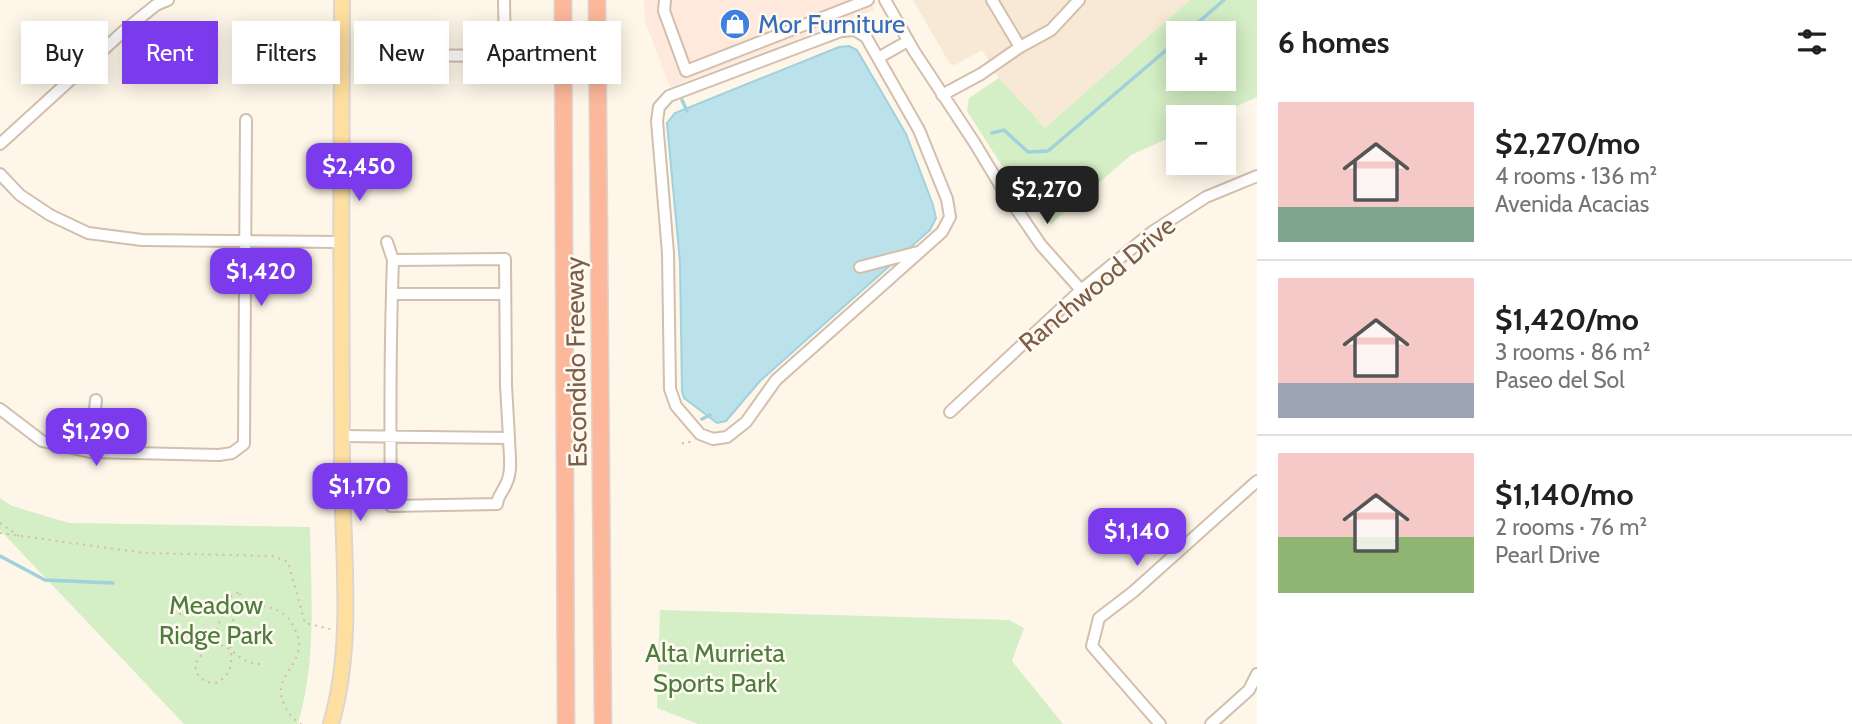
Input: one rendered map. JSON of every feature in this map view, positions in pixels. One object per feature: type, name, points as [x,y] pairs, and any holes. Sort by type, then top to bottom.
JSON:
[{"type":"highway","name":"Escondido Freeway","points":[[563,0],[566,724]]},
{"type":"highway","name":"Escondido Freeway","points":[[597,0],[603,724]]},
{"type":"main road","points":[[331,724],[336,707],[345,632],[341,242],[342,0]]},
{"type":"street","points":[[0,144],[125,30],[156,5],[168,0]]},
{"type":"street","points":[[449,56],[505,56],[504,0]]},
{"type":"street","points":[[665,0],[664,10],[686,71],[868,0]]},
{"type":"street","points":[[885,0],[942,95],[1041,245],[1081,290]]},
{"type":"street","points":[[992,0],[1020,47]]},
{"type":"street","points":[[942,95],[1051,30],[1079,0]]},
{"type":"street","points":[[855,30],[866,37],[919,130],[947,199],[950,217],[942,232],[920,252],[776,380],[746,422],[727,437],[713,439],[700,434],[676,406],[670,389],[668,253],[657,121],[659,107],[669,96],[841,31],[855,30]]},
{"type":"street","points":[[878,58],[908,41]]},
{"type":"street","points":[[0,409],[42,441],[90,452],[219,455],[232,453],[244,444],[246,120]]},
{"type":"street","points":[[0,174],[30,202],[88,233],[142,240],[341,242]]},
{"type":"street","name":"Ranchwood Drive","points":[[950,412],[1081,290],[1152,232],[1206,197],[1257,176]]},
{"type":"street","points":[[387,242],[393,260],[391,506],[497,504],[498,495],[506,485],[510,472],[505,259],[393,260]]},
{"type":"street","points":[[860,267],[920,252]]},
{"type":"street","points":[[392,294],[505,294]]},
{"type":"street","points":[[90,452],[96,400]]},
{"type":"street","points":[[342,436],[509,438]]},
{"type":"street","points":[[1160,724],[1092,646],[1099,618],[1133,592],[1257,481]]},
{"type":"street","points":[[1211,724],[1249,690],[1257,674]]},
{"type":"path","points":[[0,523],[20,537]]},
{"type":"path","points":[[0,533],[144,553],[273,556],[288,562],[305,623],[345,632]]},
{"type":"path","points":[[179,614],[203,613],[240,591],[216,625],[214,635],[216,642],[245,661],[260,664]]},
{"type":"path","points":[[202,654],[195,664],[198,676],[201,680],[216,682],[231,670],[230,631],[240,613],[253,607],[270,607],[282,611],[291,621],[300,646],[281,685],[280,695],[291,718],[301,724]]},
{"type":"path","points":[[230,631],[245,636]]},
{"type":"shaded area","points":[[644,0],[870,0],[874,10],[670,87],[645,21]]},
{"type":"shaded area","points":[[913,0],[1190,0],[1045,128],[999,78],[982,50],[955,65],[950,64]]},
{"type":"green space","points":[[1190,0],[1257,0],[1257,97],[1236,107],[1166,105],[1166,139],[1131,155],[1051,224],[1020,194],[967,111],[969,98],[999,78],[1045,128],[1166,21],[1166,91],[1236,91],[1236,21],[1166,21]]},
{"type":"green space","name":"Meadow Ridge Park","points":[[0,498],[12,506],[69,523],[310,527],[310,651],[298,724],[184,724],[0,530]]},
{"type":"green space","name":"Alta Murrieta Sports Park","points":[[660,610],[1009,620],[1024,628],[1012,661],[1063,724],[698,724],[657,708]]},
{"type":"water","points":[[849,46],[857,50],[906,134],[936,218],[930,230],[760,381],[726,421],[717,423],[684,398],[682,391],[680,262],[667,123],[675,113],[839,47]]},
{"type":"waterway","points":[[1200,21],[1224,0]]},
{"type":"waterway","points":[[992,133],[1004,130],[1028,152],[1048,151],[1166,50]]},
{"type":"waterway","points":[[682,100],[687,111]]},
{"type":"waterway","points":[[702,419],[710,415]]},
{"type":"waterway","points":[[0,556],[45,580],[113,583]]},
{"type":"place","name":"Mor Furniture","points":[[735,24]]}]
